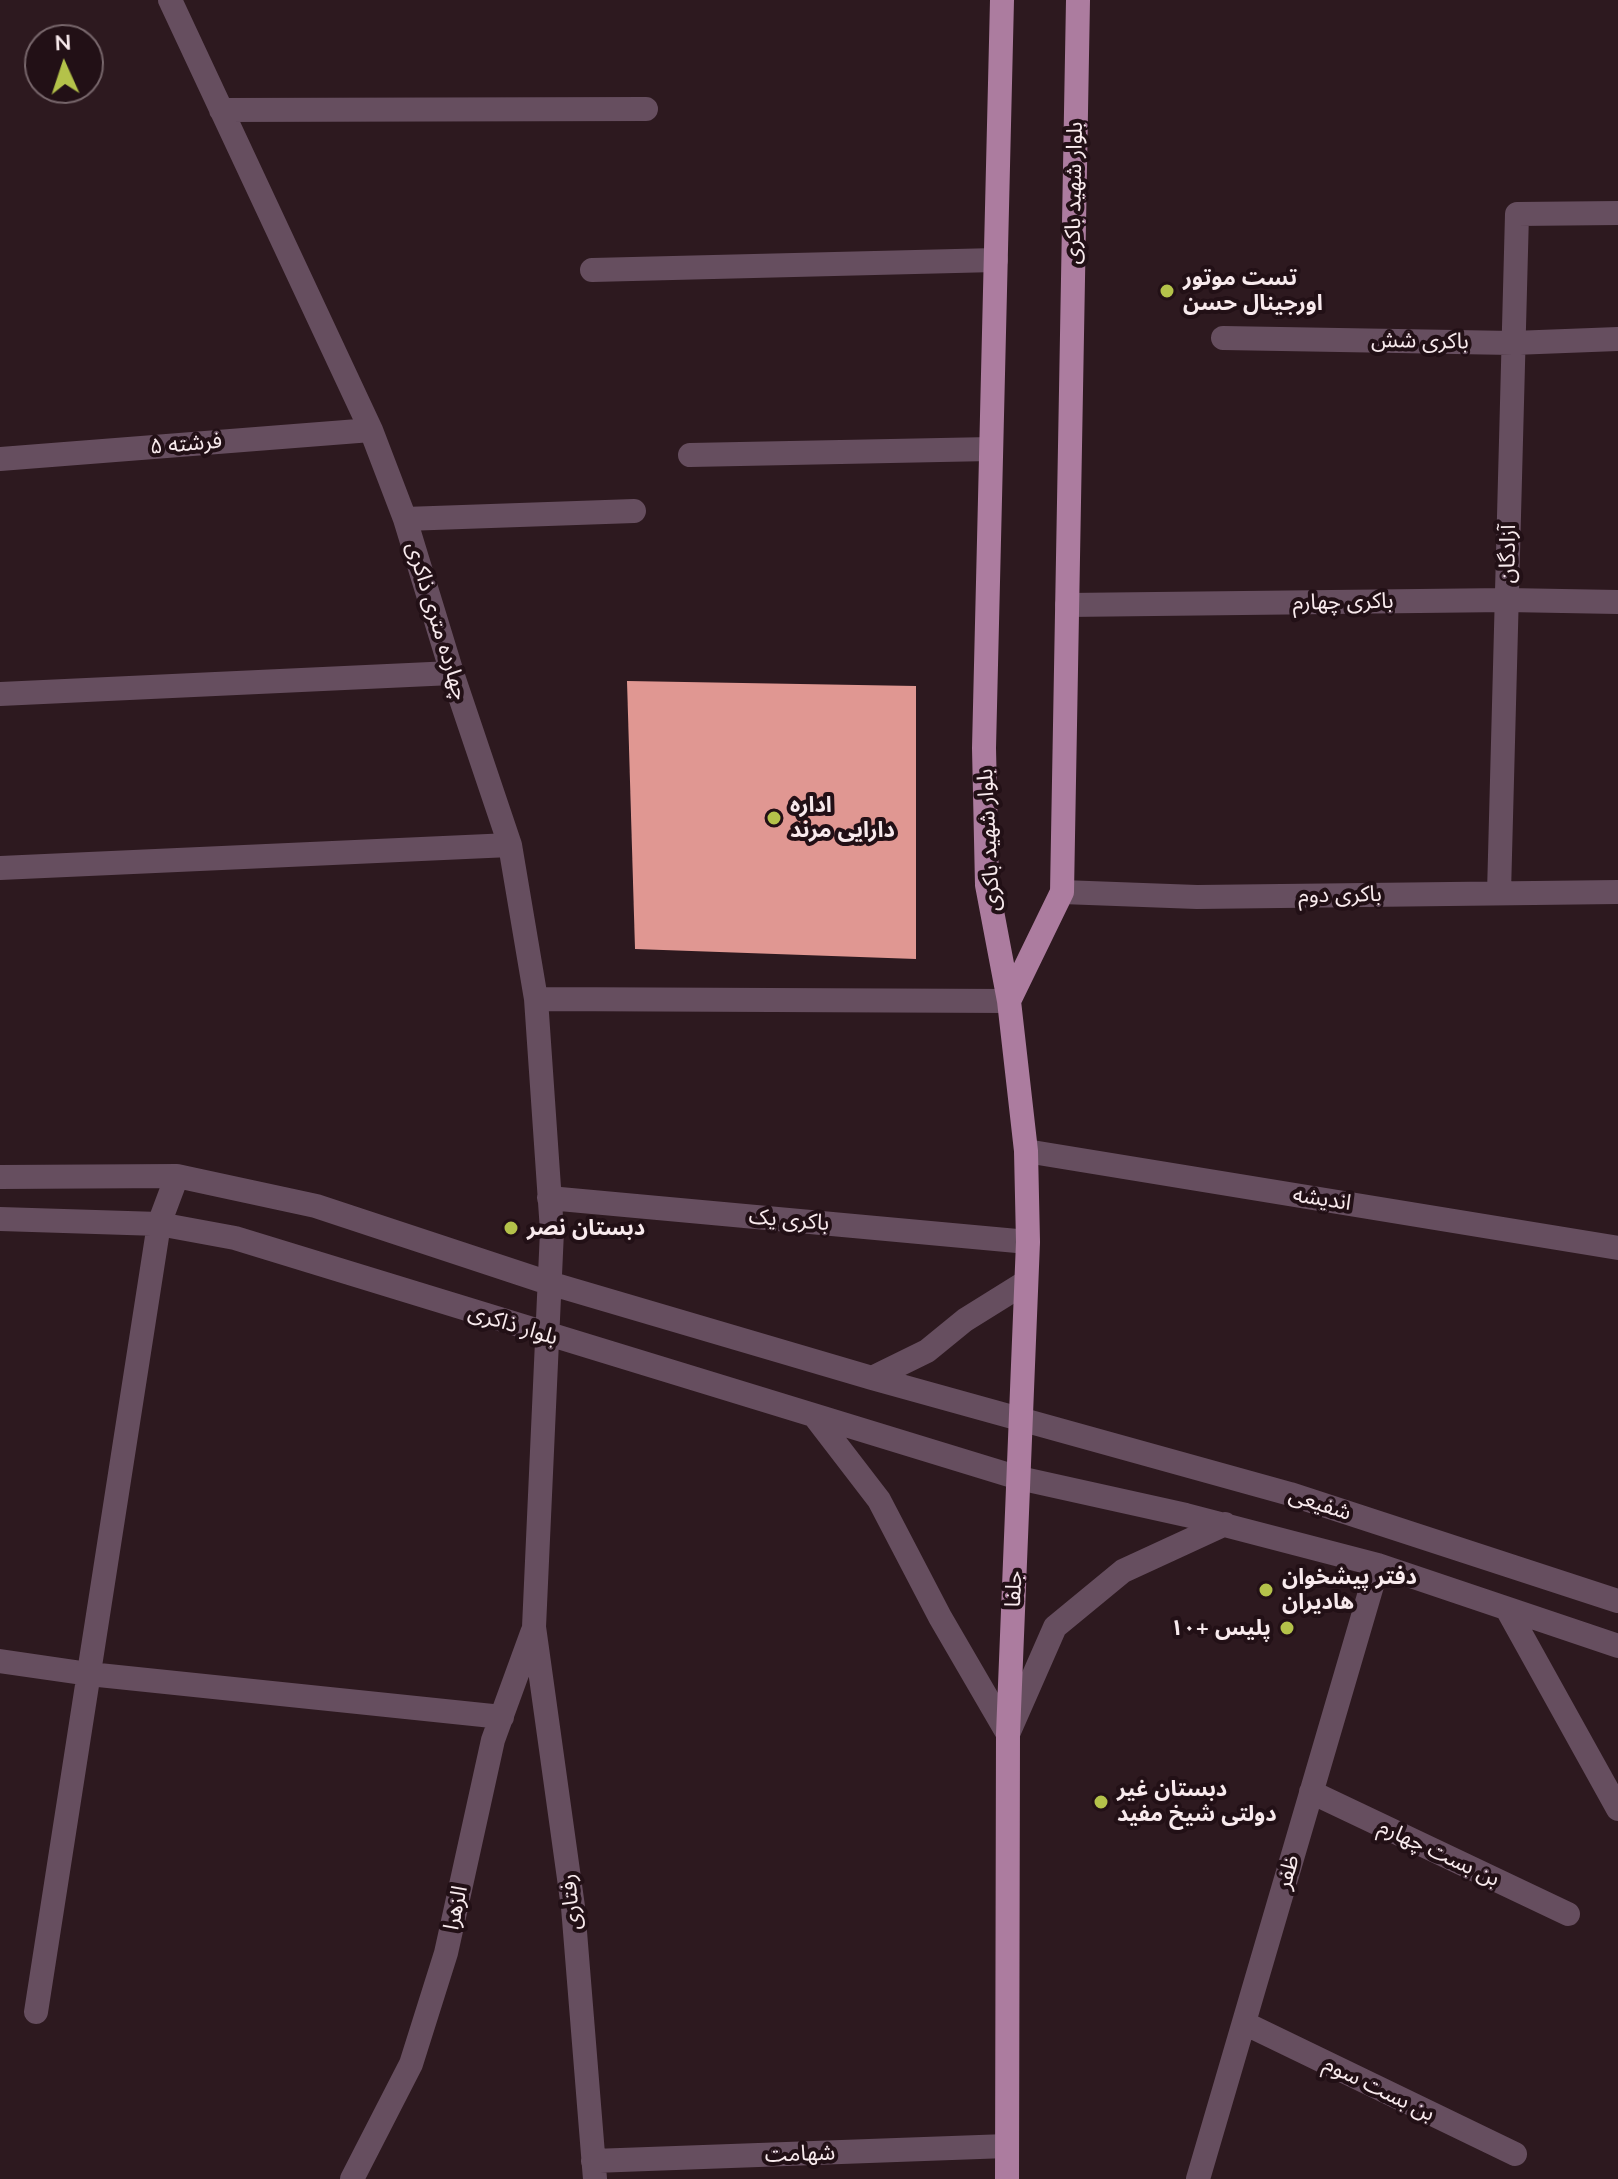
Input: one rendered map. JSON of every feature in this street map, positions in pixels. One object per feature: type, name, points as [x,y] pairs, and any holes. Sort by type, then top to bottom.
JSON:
[{"type":"main road","name":"بلوار شهید باکری","points":[[1002,0],[984,748],[987,885],[1009,1001]]},
{"type":"main road","name":"بلوار شهید باکری","points":[[1009,1001],[1062,892],[1078,0]]},
{"type":"main road","name":"جلفا","points":[[1007,2179],[1008,1734],[1028,1242],[1026,1151],[1009,1001]]},
{"type":"street","name":"چهارده متری ذاکری","points":[[170,0],[371,430],[405,519],[452,673],[510,845],[536,999],[552,1231],[534,1627]]},
{"type":"street","points":[[221,110],[646,109]]},
{"type":"street","name":"آزادگان","points":[[1499,893],[1517,214],[1618,213]]},
{"type":"street","points":[[592,270],[996,260]]},
{"type":"street","name":"باکری شش","points":[[1223,338],[1513,343],[1618,339]]},
{"type":"street","name":"فرشته ۵","points":[[0,459],[371,430]]},
{"type":"street","points":[[690,455],[991,449]]},
{"type":"street","points":[[405,519],[634,511]]},
{"type":"street","name":"باکری چهارم","points":[[1067,605],[1507,600],[1618,602]]},
{"type":"street","points":[[0,694],[452,673]]},
{"type":"street","points":[[0,868],[510,845]]},
{"type":"street","name":"باکری دوم","points":[[1062,892],[1197,897],[1618,892]]},
{"type":"street","points":[[536,999],[1009,1001]]},
{"type":"street","name":"اندیشه","points":[[1026,1151],[1618,1248]]},
{"type":"street","points":[[36,2012],[159,1224],[177,1176]]},
{"type":"street","points":[[0,1177],[177,1176],[316,1206],[549,1283],[1019,1418]]},
{"type":"street","name":"باکری یک","points":[[549,1198],[1028,1242]]},
{"type":"street","name":"بلوار ذاکری","points":[[0,1219],[159,1224],[235,1238],[1019,1478]]},
{"type":"street","points":[[872,1378],[927,1351],[965,1320],[1026,1282]]},
{"type":"street","points":[[816,1418],[879,1500],[940,1617],[1008,1734]]},
{"type":"street","name":"شفیعی","points":[[1019,1418],[1290,1494],[1618,1601]]},
{"type":"street","name":"شفیعی","points":[[1019,1478],[1225,1524],[1378,1565],[1618,1646]]},
{"type":"street","points":[[1008,1734],[1055,1627],[1123,1571],[1225,1524]]},
{"type":"street","name":"ظفر","points":[[1198,2179],[1378,1565]]},
{"type":"street","points":[[1507,1609],[1618,1809]]},
{"type":"street","name":"الزهرا","points":[[352,2179],[411,2064],[446,1953],[493,1740],[534,1627]]},
{"type":"street","name":"رفتاری","points":[[534,1627],[573,1907],[594,2170]]},
{"type":"street","points":[[0,1661],[89,1674],[502,1717]]},
{"type":"street","name":"بن بست چهارم","points":[[1311,1792],[1568,1914]]},
{"type":"street","name":"بن بست سوم","points":[[1244,2023],[1515,2154]]},
{"type":"street","name":"شهامت","points":[[594,2170],[1007,2146]]},
{"type":"building","name":"اداره دارایی مرند","points":[[627,681],[916,686],[916,959],[635,949]]},
{"type":"place","name":"تست موتور اورجینال حسن","points":[[1167,291]]},
{"type":"place","name":"اداره دارایی مرند","points":[[774,818]]},
{"type":"place","name":"دبستان نصر","points":[[511,1228]]},
{"type":"place","name":"دفتر پیشخوان هادیران","points":[[1266,1590]]},
{"type":"place","name":"پلیس +۱۰","points":[[1287,1628]]},
{"type":"place","name":"دبستان غیر دولتی شیخ مفید","points":[[1101,1802]]}]
